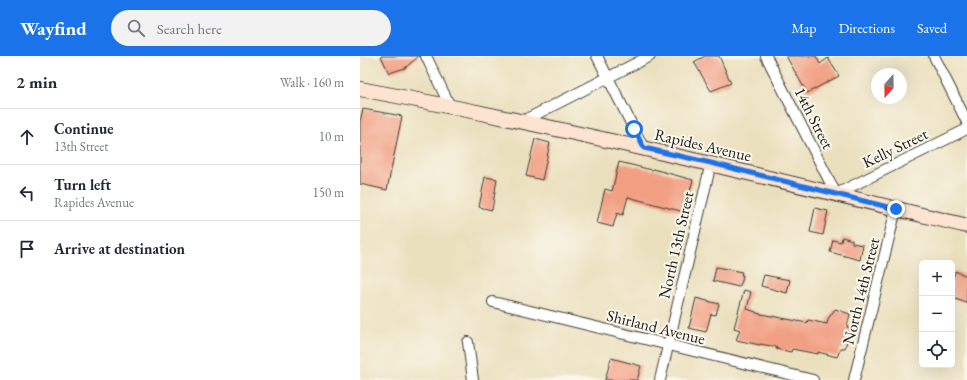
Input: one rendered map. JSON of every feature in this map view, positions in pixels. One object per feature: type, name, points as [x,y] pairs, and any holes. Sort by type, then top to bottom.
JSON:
[{"type":"main road","name":"Rapides Avenue","points":[[360,89],[523,121],[711,163],[967,226]]},
{"type":"street","points":[[426,56],[450,106]]},
{"type":"street","points":[[597,56],[644,148]]},
{"type":"street","points":[[523,121],[650,56]]},
{"type":"street","name":"14th Street","points":[[766,56],[836,194]]},
{"type":"street","points":[[934,56],[967,122]]},
{"type":"street","name":"Kelly Street","points":[[836,194],[967,129]]},
{"type":"street","name":"North 13th Street","points":[[660,380],[711,163]]},
{"type":"street","name":"North 14th Street","points":[[854,380],[896,209]]},
{"type":"street","name":"Shirland Avenue","points":[[493,302],[813,380]]},
{"type":"street","points":[[468,342],[473,380]]},
{"type":"building","points":[[381,56],[419,56],[405,68],[389,73]]},
{"type":"building","points":[[705,56],[719,56],[731,83],[711,91],[694,62]]},
{"type":"building","points":[[786,56],[816,56],[820,64],[828,58],[839,76],[807,93]]},
{"type":"building","points":[[363,109],[402,116],[387,190],[360,184],[360,121]]},
{"type":"building","points":[[535,139],[550,143],[542,180],[526,176]]},
{"type":"building","points":[[619,162],[653,169],[693,180],[684,212],[628,197],[623,215],[617,213],[613,227],[597,223],[605,189],[612,191]]},
{"type":"building","points":[[485,177],[497,179],[492,210],[479,207]]},
{"type":"building","points":[[815,208],[828,211],[823,235],[810,232]]},
{"type":"building","points":[[842,237],[852,240],[852,243],[863,245],[860,260],[830,252],[833,240],[841,242]]},
{"type":"building","points":[[716,267],[742,272],[742,281],[739,287],[713,281]]},
{"type":"building","points":[[955,271],[967,276],[967,303],[955,299]]},
{"type":"building","points":[[764,275],[790,280],[787,293],[761,286]]},
{"type":"building","points":[[744,290],[751,292],[747,309],[756,313],[807,323],[808,320],[827,324],[828,319],[835,309],[850,314],[847,327],[851,328],[845,348],[841,348],[837,357],[818,352],[818,354],[792,349],[791,352],[776,349],[777,347],[736,340],[740,330],[734,328]]},
{"type":"building","points":[[696,298],[719,304],[716,315],[711,314],[706,332],[689,328]]},
{"type":"building","points":[[611,358],[641,366],[637,380],[605,380]]},
{"type":"route","points":[[634,129],[644,148],[896,209]]}]
